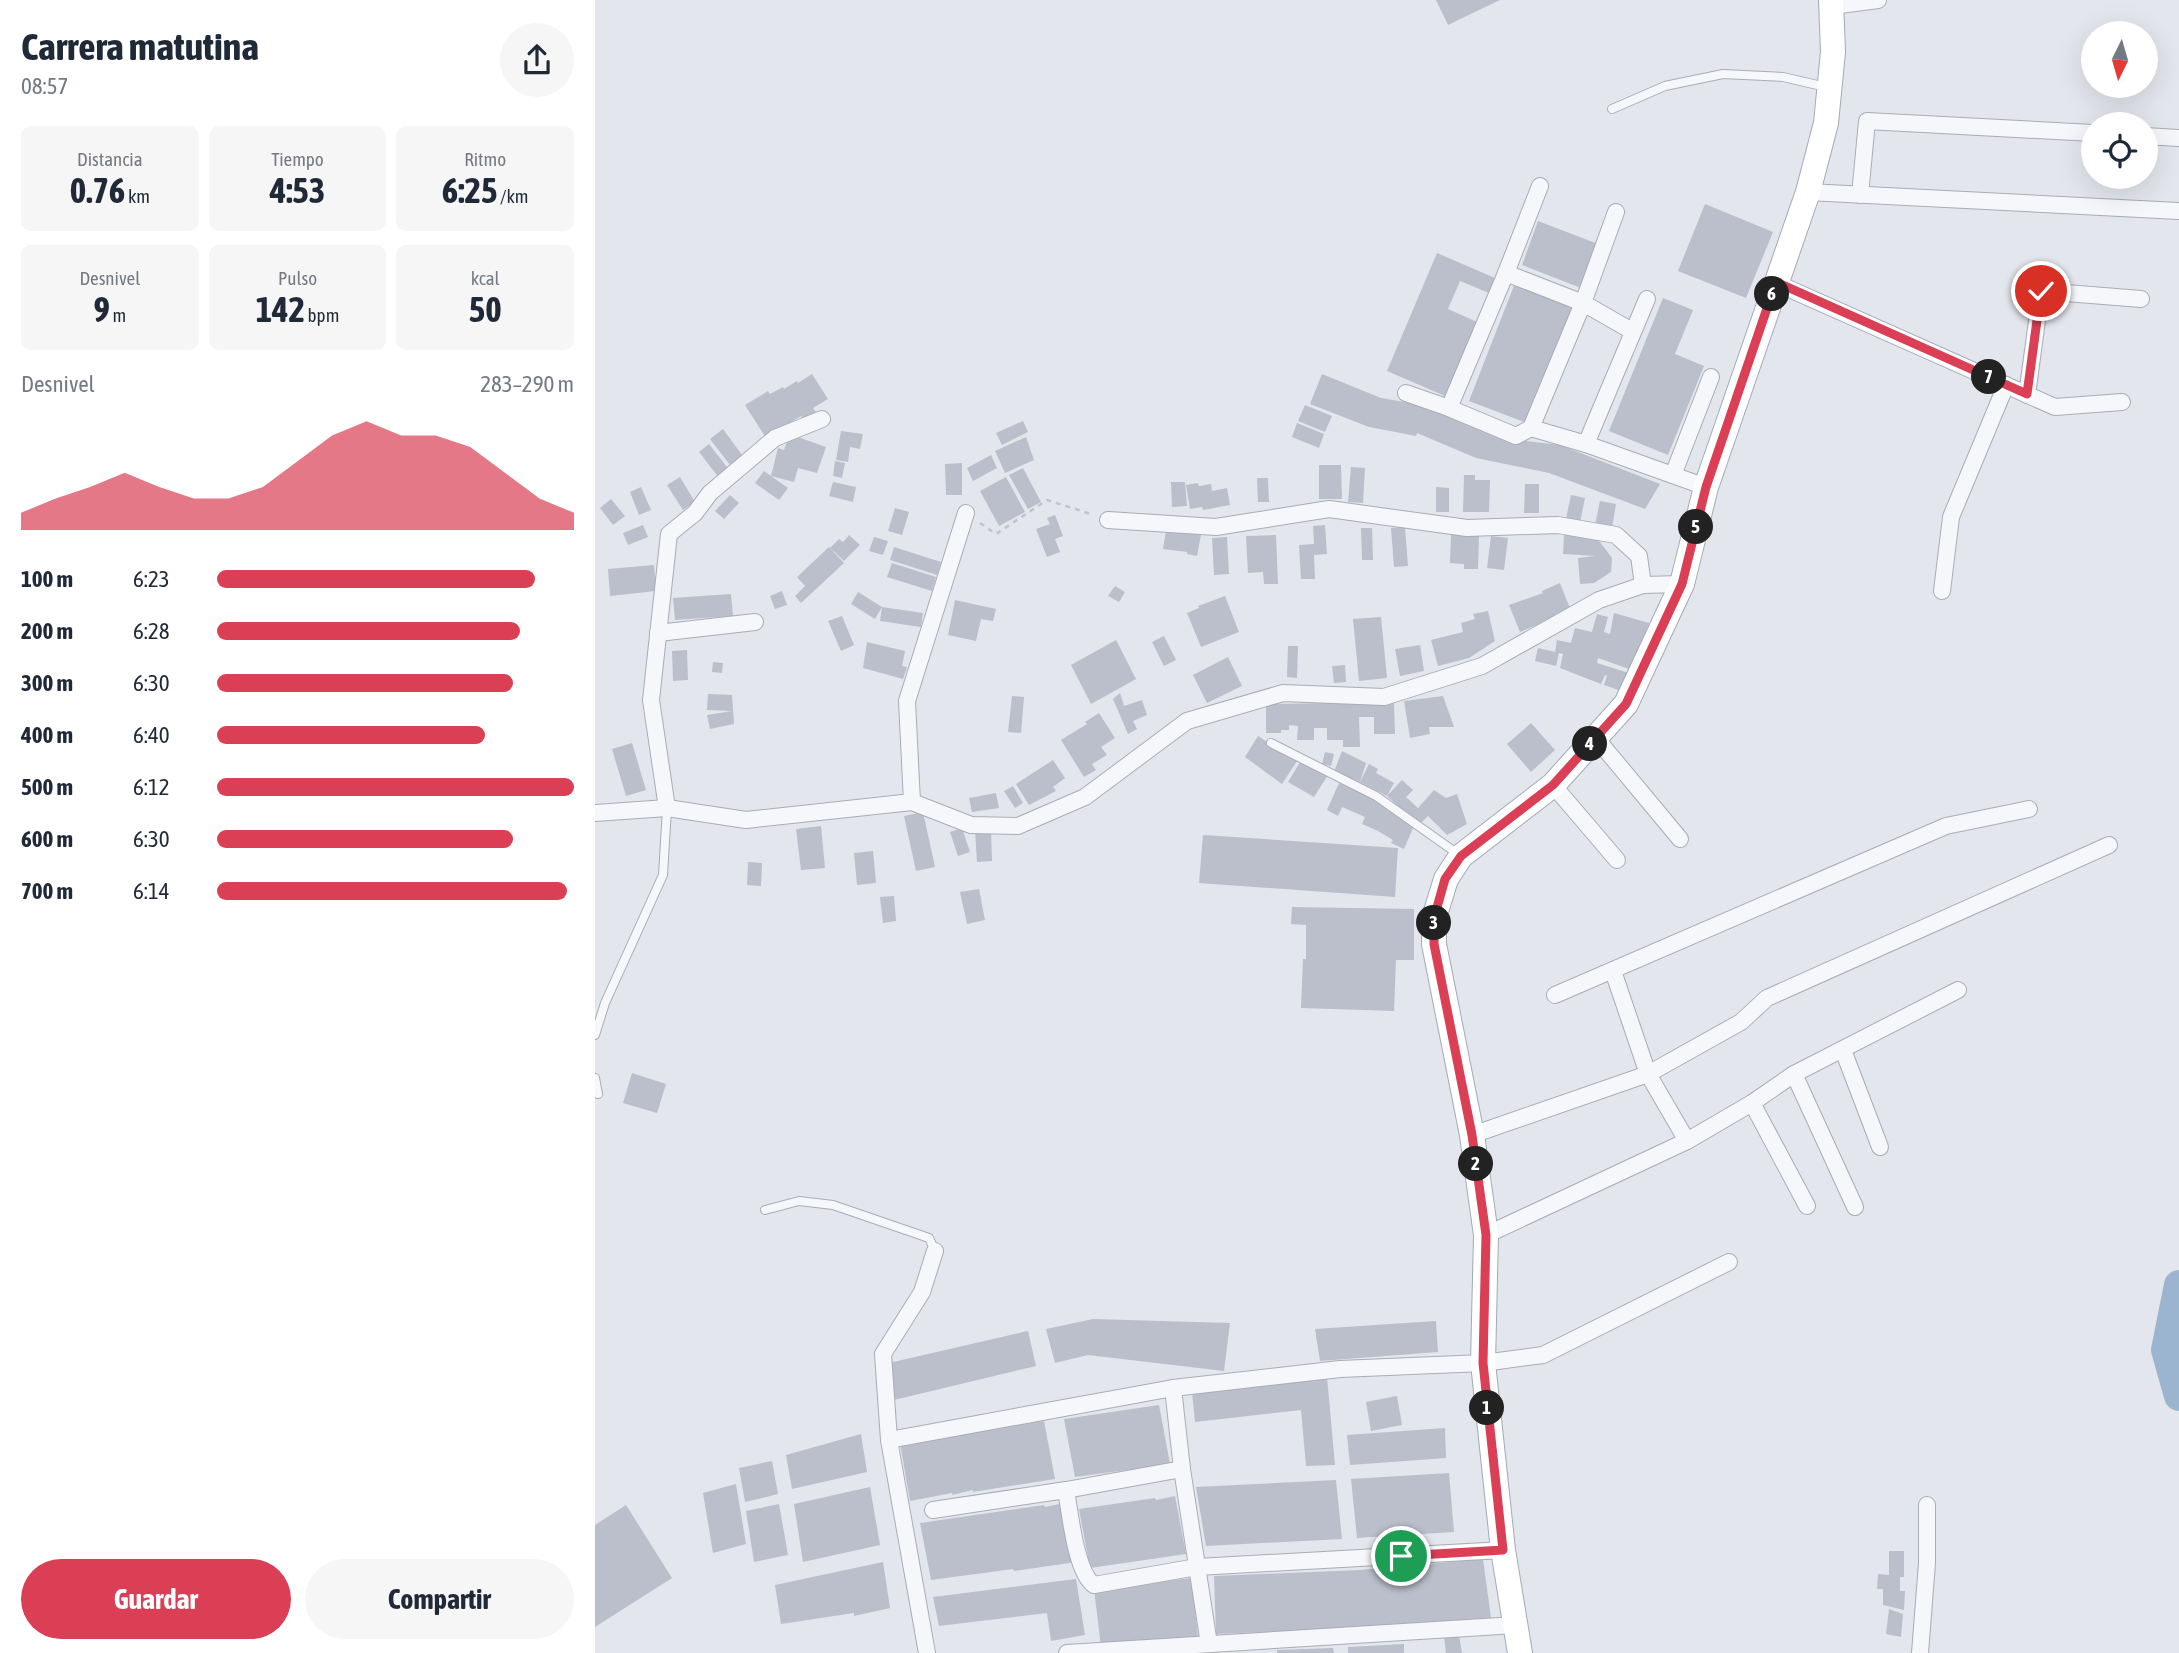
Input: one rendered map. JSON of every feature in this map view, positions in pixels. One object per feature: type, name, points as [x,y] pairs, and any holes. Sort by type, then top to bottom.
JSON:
[{"type":"main road","points":[[1520,1653],[1503,1550],[1483,1363],[1486,1235],[1472,1135],[1434,944],[1434,918],[1445,879],[1461,856],[1553,785],[1626,704],[1682,584],[1706,487],[1808,192],[1826,123],[1833,52],[1832,3]]},
{"type":"street","points":[[1832,3],[1878,0]]},
{"type":"street","points":[[1860,195],[1867,121],[2081,132]]},
{"type":"street","points":[[2158,137],[2179,138]]},
{"type":"street","points":[[1449,408],[1541,186]]},
{"type":"street","points":[[1808,192],[2179,211]]},
{"type":"street","points":[[1406,393],[1516,436],[1531,428],[1583,303],[1616,212]]},
{"type":"street","points":[[1506,273],[1583,303],[1632,331]]},
{"type":"street","points":[[1776,282],[2055,407],[2122,402]]},
{"type":"street","points":[[2027,394],[2041,291],[2141,299]]},
{"type":"street","points":[[1585,444],[1647,299]]},
{"type":"street","points":[[1673,475],[1711,377]]},
{"type":"street","points":[[1942,591],[1951,517],[2006,385]]},
{"type":"street","points":[[667,808],[652,700],[669,534],[695,513],[710,492],[775,438],[822,419]]},
{"type":"street","points":[[1531,428],[1706,487]]},
{"type":"street","points":[[1108,520],[1216,527],[1329,509],[1467,528],[1558,524],[1616,535],[1639,556],[1643,585]]},
{"type":"street","points":[[912,802],[907,701],[966,513]]},
{"type":"street","points":[[595,813],[667,808],[746,820],[912,802],[971,825],[1018,826],[1085,797],[1187,721],[1283,693],[1384,697],[1482,666],[1599,600],[1643,585],[1682,584]]},
{"type":"street","points":[[658,633],[755,622]]},
{"type":"street","points":[[1596,738],[1680,839]]},
{"type":"street","points":[[1553,785],[1617,860]]},
{"type":"street","points":[[1555,995],[1946,826],[2029,809]]},
{"type":"street","points":[[1472,1135],[1648,1074],[1741,1022],[1767,998],[2109,845]]},
{"type":"street","points":[[1613,971],[1648,1074],[1687,1141]]},
{"type":"street","points":[[1486,1235],[1687,1141],[1752,1103],[1794,1074],[1958,990]]},
{"type":"street","points":[[1843,1050],[1880,1147]]},
{"type":"street","points":[[1794,1074],[1855,1206]]},
{"type":"street","points":[[1752,1103],[1807,1206]]},
{"type":"street","points":[[927,1653],[889,1440],[883,1354],[922,1293],[935,1251]]},
{"type":"street","points":[[889,1440],[1173,1388],[1340,1369],[1483,1363],[1543,1355],[1729,1262]]},
{"type":"street","points":[[1173,1388],[1182,1469],[1209,1644]]},
{"type":"street","points":[[933,1510],[1182,1469]]},
{"type":"street","points":[[1066,1490],[1081,1568],[1087,1581],[1094,1585],[1197,1567],[1503,1550]]},
{"type":"street","points":[[1920,1653],[1927,1563],[1927,1505]]},
{"type":"street","points":[[1067,1653],[1516,1625]]},
{"type":"lane","points":[[1612,109],[1665,86],[1723,74],[1783,78],[1829,87]]},
{"type":"lane","points":[[1271,743],[1376,796],[1461,856]]},
{"type":"lane","points":[[595,1035],[605,1003],[663,875],[667,808]]},
{"type":"lane","points":[[595,1078],[599,1094]]},
{"type":"lane","points":[[765,1210],[799,1201],[833,1205],[929,1238],[935,1251]]},
{"type":"path","points":[[966,513],[996,534],[1047,500],[1108,520]]},
{"type":"building","points":[[1436,0],[1500,0],[1448,25]]},
{"type":"building","points":[[1705,204],[1773,232],[1746,298],[1678,271]]},
{"type":"building","points":[[1538,221],[1598,244],[1581,288],[1522,265]]},
{"type":"building","points":[[1437,253],[1495,278],[1489,293],[1460,281],[1448,309],[1477,322],[1445,396],[1387,371]]},
{"type":"building","points":[[1515,283],[1575,306],[1529,424],[1469,401]]},
{"type":"building","points":[[1663,298],[1693,310],[1675,354],[1704,366],[1668,455],[1609,431]]},
{"type":"building","points":[[812,374],[828,399],[813,408],[816,412],[804,420],[801,416],[766,438],[745,405],[768,391],[770,394],[783,387],[784,389]]},
{"type":"building","points":[[1322,374],[1381,398],[1428,406],[1502,438],[1560,445],[1660,484],[1645,509],[1549,473],[1476,458],[1417,433],[1416,436],[1369,427],[1310,404]]},
{"type":"building","points":[[1305,405],[1332,416],[1325,432],[1298,421]]},
{"type":"building","points":[[1023,421],[1028,432],[1002,445],[996,433]]},
{"type":"building","points":[[1297,423],[1324,434],[1319,448],[1292,437]]},
{"type":"building","points":[[723,429],[742,455],[730,465],[710,439]]},
{"type":"building","points":[[841,431],[863,434],[860,449],[850,447],[848,462],[836,460]]},
{"type":"building","points":[[795,436],[826,447],[817,473],[798,468],[794,482],[771,476],[778,448],[784,450],[787,442]]},
{"type":"building","points":[[1026,437],[1034,460],[1005,473],[995,451]]},
{"type":"building","points":[[709,444],[730,471],[720,479],[699,452]]},
{"type":"building","points":[[991,455],[997,468],[973,481],[967,468]]},
{"type":"building","points":[[835,461],[845,463],[842,478],[833,476]]},
{"type":"building","points":[[962,463],[962,495],[946,495],[945,464]]},
{"type":"building","points":[[1319,465],[1341,465],[1342,499],[1319,499]]},
{"type":"building","points":[[1351,467],[1365,468],[1363,503],[1348,502]]},
{"type":"building","points":[[1023,468],[1041,502],[1028,509],[1009,475]]},
{"type":"building","points":[[764,471],[788,488],[779,500],[755,483]]},
{"type":"building","points":[[1464,475],[1475,475],[1475,480],[1490,480],[1489,512],[1463,512]]},
{"type":"building","points":[[680,477],[695,502],[683,510],[667,485]]},
{"type":"building","points":[[1006,477],[1025,512],[999,526],[980,491]]},
{"type":"building","points":[[1257,478],[1268,478],[1269,502],[1258,502]]},
{"type":"building","points":[[833,482],[856,487],[853,502],[829,496]]},
{"type":"building","points":[[1171,482],[1185,482],[1187,506],[1172,507]]},
{"type":"building","points":[[1198,483],[1199,486],[1211,484],[1212,491],[1227,488],[1230,505],[1203,510],[1202,507],[1190,509],[1186,485]]},
{"type":"building","points":[[1525,484],[1539,484],[1539,513],[1524,513]]},
{"type":"building","points":[[641,487],[651,510],[639,515],[630,492]]},
{"type":"building","points":[[1436,487],[1449,488],[1449,512],[1436,512]]},
{"type":"building","points":[[730,495],[739,503],[724,519],[715,511]]},
{"type":"building","points":[[1571,495],[1585,498],[1580,522],[1566,519]]},
{"type":"building","points":[[611,499],[625,516],[613,525],[600,508]]},
{"type":"building","points":[[1600,501],[1616,504],[1612,528],[1595,525]]},
{"type":"building","points":[[895,508],[909,512],[902,535],[888,531]]},
{"type":"building","points":[[1055,515],[1063,536],[1055,539],[1060,552],[1047,557],[1036,529],[1050,524],[1047,518]]},
{"type":"building","points":[[643,525],[648,537],[628,545],[623,533]]},
{"type":"building","points":[[1325,525],[1327,554],[1314,555],[1315,579],[1301,579],[1299,545],[1314,544],[1313,526]]},
{"type":"building","points":[[1405,527],[1408,566],[1394,567],[1391,528]]},
{"type":"building","points":[[1361,528],[1372,528],[1373,560],[1362,560]]},
{"type":"building","points":[[1166,531],[1201,535],[1197,556],[1163,549]]},
{"type":"building","points":[[1451,534],[1479,535],[1478,569],[1464,569],[1464,564],[1450,563]]},
{"type":"building","points":[[1564,534],[1596,537],[1612,558],[1611,572],[1594,583],[1580,584],[1578,558],[1595,556],[1563,554]]},
{"type":"building","points":[[849,535],[860,545],[844,561],[830,548],[839,539],[843,542]]},
{"type":"building","points":[[1276,535],[1278,584],[1264,584],[1263,572],[1248,573],[1246,536]]},
{"type":"building","points":[[1491,536],[1508,538],[1504,570],[1487,568]]},
{"type":"building","points":[[874,537],[888,541],[883,555],[869,551]]},
{"type":"building","points":[[1227,537],[1229,574],[1214,575],[1212,538]]},
{"type":"building","points":[[829,547],[844,563],[801,603],[795,596],[805,586],[797,577]]},
{"type":"building","points":[[894,547],[941,562],[937,575],[890,560]]},
{"type":"building","points":[[892,563],[936,577],[932,591],[887,577]]},
{"type":"building","points":[[654,565],[656,591],[610,596],[608,569]]},
{"type":"building","points":[[1560,583],[1571,611],[1520,632],[1509,605],[1543,593],[1542,591]]},
{"type":"building","points":[[1115,586],[1125,592],[1119,602],[1108,596]]},
{"type":"building","points":[[782,591],[787,605],[775,609],[770,596]]},
{"type":"building","points":[[858,592],[882,607],[875,619],[851,604]]},
{"type":"building","points":[[731,594],[733,616],[675,620],[673,598]]},
{"type":"building","points":[[1225,596],[1239,632],[1201,647],[1187,613]]},
{"type":"building","points":[[955,600],[996,609],[993,621],[981,619],[976,641],[948,635]]},
{"type":"building","points":[[882,607],[923,613],[921,627],[880,621]]},
{"type":"building","points":[[1488,611],[1495,641],[1469,658],[1438,666],[1431,640],[1463,632],[1461,623],[1475,619],[1473,614]]},
{"type":"building","points":[[1614,613],[1649,623],[1632,670],[1598,658],[1597,663],[1632,674],[1624,692],[1604,685],[1605,675],[1601,684],[1560,668],[1563,654],[1559,653],[1556,666],[1535,661],[1538,648],[1555,652],[1557,640],[1571,643],[1575,628],[1592,632],[1597,614],[1608,617],[1604,632],[1610,634]]},
{"type":"building","points":[[842,616],[854,645],[841,651],[828,621]]},
{"type":"building","points":[[1381,617],[1387,678],[1359,681],[1353,619]]},
{"type":"building","points":[[1164,636],[1176,660],[1164,666],[1152,642]]},
{"type":"building","points":[[1116,640],[1136,679],[1091,704],[1071,665]]},
{"type":"building","points":[[867,642],[905,651],[902,666],[907,667],[903,679],[863,668]]},
{"type":"building","points":[[1420,645],[1424,671],[1400,676],[1395,649]]},
{"type":"building","points":[[1288,646],[1298,646],[1297,678],[1287,677]]},
{"type":"building","points":[[687,650],[688,680],[673,681],[672,651]]},
{"type":"building","points":[[1228,657],[1242,686],[1207,703],[1193,675]]},
{"type":"building","points":[[713,662],[723,663],[722,673],[712,672]]},
{"type":"building","points":[[1345,665],[1346,682],[1334,683],[1332,666]]},
{"type":"building","points":[[1120,693],[1124,706],[1142,700],[1147,715],[1133,721],[1137,729],[1128,734],[1113,699]]},
{"type":"building","points":[[708,694],[732,695],[734,724],[710,729],[707,715],[732,711],[707,710]]},
{"type":"building","points":[[1012,696],[1024,697],[1021,733],[1008,732]]},
{"type":"building","points":[[1443,696],[1454,727],[1429,727],[1430,734],[1410,738],[1404,701]]},
{"type":"building","points":[[1394,702],[1395,734],[1374,734],[1374,717],[1359,717],[1360,747],[1343,747],[1343,740],[1327,740],[1327,728],[1314,728],[1314,740],[1297,740],[1298,726],[1289,725],[1289,730],[1281,730],[1281,733],[1266,733],[1266,704]]},
{"type":"building","points":[[1099,713],[1115,738],[1101,747],[1107,755],[1092,764],[1096,770],[1084,777],[1061,740]]},
{"type":"building","points":[[1531,723],[1555,750],[1531,772],[1507,744]]},
{"type":"building","points":[[1258,736],[1297,761],[1282,784],[1245,757]]},
{"type":"building","points":[[632,743],[646,790],[626,796],[612,749]]},
{"type":"building","points":[[1342,751],[1366,763],[1360,782],[1334,772]]},
{"type":"building","points":[[1325,752],[1334,754],[1331,766],[1322,764]]},
{"type":"building","points":[[1302,759],[1328,775],[1314,797],[1288,782]]},
{"type":"building","points":[[1053,760],[1065,778],[1053,787],[1056,791],[1029,805],[1016,784]]},
{"type":"building","points":[[1369,764],[1378,769],[1376,773],[1394,783],[1387,796],[1360,782]]},
{"type":"building","points":[[1402,780],[1413,790],[1406,797],[1418,808],[1434,790],[1446,798],[1457,794],[1467,824],[1447,835],[1428,816],[1419,825],[1387,796]]},
{"type":"building","points":[[1339,783],[1389,807],[1387,810],[1403,817],[1402,820],[1414,826],[1404,849],[1391,843],[1393,840],[1378,831],[1362,824],[1365,817],[1342,807],[1338,816],[1327,810]]},
{"type":"building","points":[[1013,786],[1023,803],[1015,808],[1004,791]]},
{"type":"building","points":[[996,793],[999,808],[972,812],[969,798]]},
{"type":"building","points":[[923,812],[935,867],[916,871],[904,816]]},
{"type":"building","points":[[821,826],[825,868],[801,870],[796,829]]},
{"type":"building","points":[[962,828],[970,852],[958,856],[950,832]]},
{"type":"building","points":[[991,829],[992,861],[977,862],[975,830]]},
{"type":"building","points":[[1203,835],[1398,848],[1395,897],[1199,883]]},
{"type":"building","points":[[873,851],[876,883],[857,885],[854,853]]},
{"type":"building","points":[[748,862],[762,863],[761,886],[747,885]]},
{"type":"building","points":[[979,889],[985,920],[967,924],[960,892]]},
{"type":"building","points":[[894,896],[896,921],[883,923],[880,897]]},
{"type":"building","points":[[1292,907],[1414,909],[1414,960],[1396,960],[1394,1011],[1301,1008],[1306,925],[1291,924]]},
{"type":"building","points":[[632,1073],[666,1084],[657,1113],[623,1103]]},
{"type":"building","points":[[1093,1319],[1230,1323],[1224,1371],[1088,1355],[1055,1363],[1046,1329]]},
{"type":"building","points":[[1436,1321],[1438,1352],[1320,1361],[1315,1329]]},
{"type":"building","points":[[1028,1331],[1036,1366],[894,1400],[889,1363]]},
{"type":"building","points":[[1327,1377],[1335,1465],[1306,1466],[1301,1410],[1195,1422],[1192,1392]]},
{"type":"building","points":[[1397,1396],[1402,1425],[1371,1431],[1366,1402]]},
{"type":"building","points":[[1159,1405],[1170,1464],[1075,1477],[1064,1419]]},
{"type":"building","points":[[1044,1421],[1055,1479],[910,1501],[900,1443]]},
{"type":"building","points":[[1445,1428],[1446,1458],[1350,1465],[1347,1435]]},
{"type":"building","points":[[861,1434],[867,1472],[792,1489],[786,1455]]},
{"type":"building","points":[[772,1461],[778,1494],[745,1502],[739,1468]]},
{"type":"building","points":[[1449,1473],[1454,1532],[1357,1538],[1351,1479]]},
{"type":"building","points":[[1336,1480],[1342,1539],[1206,1546],[1196,1487]]},
{"type":"building","points":[[736,1484],[746,1544],[713,1553],[703,1493]]},
{"type":"building","points":[[870,1487],[880,1545],[803,1562],[794,1504]]},
{"type":"building","points":[[1175,1496],[1186,1554],[1090,1568],[1079,1509]]},
{"type":"building","points":[[1065,1503],[1076,1562],[931,1580],[920,1523]]},
{"type":"building","points":[[779,1504],[788,1555],[754,1562],[746,1511]]},
{"type":"building","points":[[626,1505],[672,1578],[595,1627],[595,1525]]},
{"type":"building","points":[[1889,1551],[1904,1551],[1904,1577],[1900,1577],[1900,1591],[1905,1591],[1904,1610],[1883,1605],[1883,1589],[1877,1589],[1878,1574],[1889,1575]]},
{"type":"building","points":[[1483,1559],[1491,1618],[1361,1628],[1216,1634],[1214,1576],[1359,1570]]},
{"type":"building","points":[[883,1562],[890,1608],[854,1616],[854,1613],[781,1624],[775,1585]]},
{"type":"building","points":[[1191,1578],[1198,1636],[1101,1647],[1094,1589]]},
{"type":"building","points":[[1076,1579],[1085,1635],[1051,1641],[1047,1613],[939,1626],[933,1597]]},
{"type":"building","points":[[1889,1609],[1903,1614],[1901,1637],[1886,1634]]},
{"type":"building","points":[[1459,1635],[1462,1653],[1446,1653],[1444,1637]]},
{"type":"building","points":[[1404,1644],[1404,1653],[1348,1653],[1348,1647]]},
{"type":"building","points":[[1333,1648],[1334,1653],[1277,1653],[1277,1650]]},
{"type":"waterway","points":[[2179,1285],[2166,1350],[2179,1396]]},
{"type":"route","points":[[1401,1556],[1503,1550],[1483,1363],[1486,1235],[1472,1135],[1434,944],[1434,918],[1445,879],[1461,856],[1553,785],[1626,704],[1682,584],[1706,487],[1776,282],[2027,394],[2041,291]]}]
